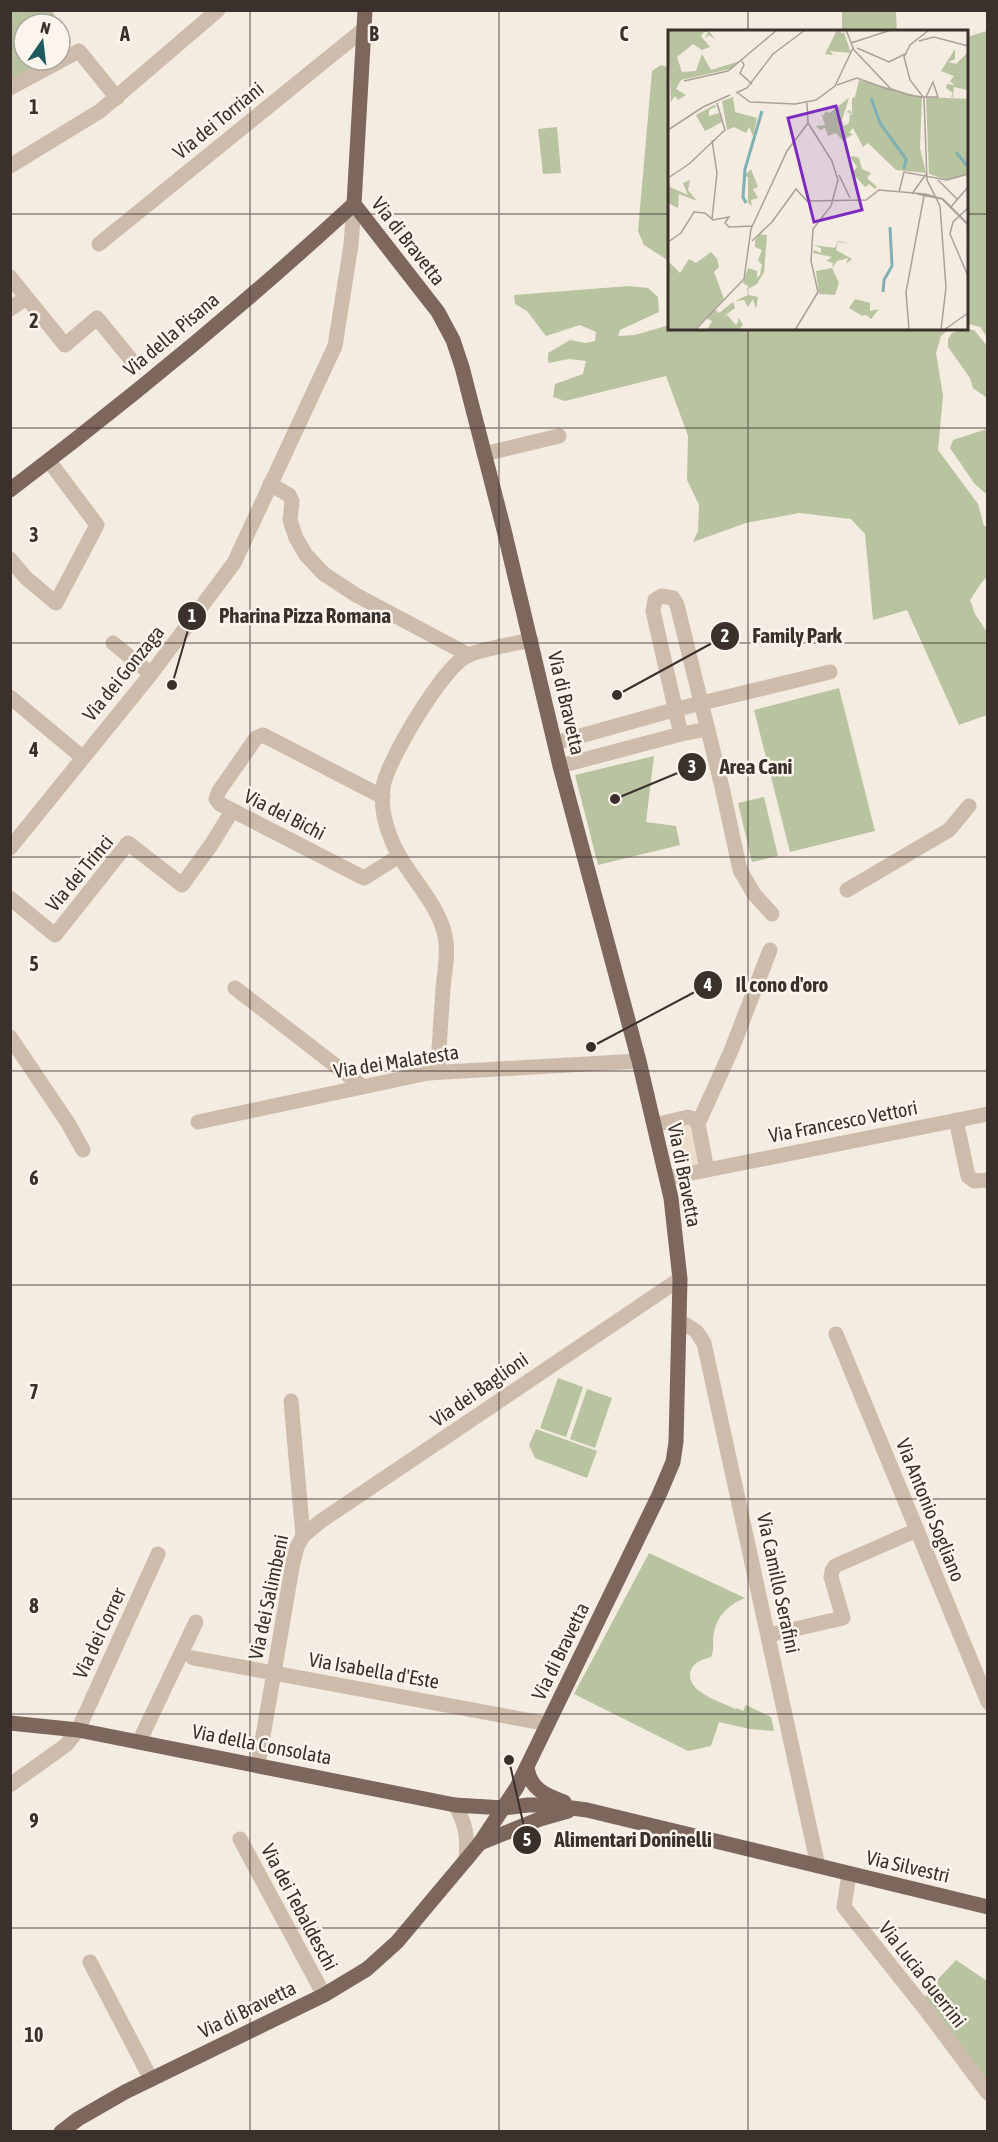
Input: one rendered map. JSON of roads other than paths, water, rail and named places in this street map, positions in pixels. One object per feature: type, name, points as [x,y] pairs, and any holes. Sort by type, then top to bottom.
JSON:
[{"type":"main road","name":"Via di Bravetta","points":[[61,2132],[110,2100],[324,1995],[367,1969],[391,1948],[426,1910],[480,1843],[504,1808],[527,1767],[669,1472],[677,1433],[680,1279],[667,1178],[639,1061],[560,766],[531,640],[461,362],[448,329],[438,312],[354,204],[365,10]]},
{"type":"main road","name":"Via della Pisana","points":[[10,490],[207,332],[354,204]]},
{"type":"main road","name":"Via della Consolata","points":[[10,1723],[78,1730],[455,1805],[504,1808]]},
{"type":"main road","points":[[527,1767],[529,1778],[538,1790],[580,1809]]},
{"type":"main road","points":[[504,1808],[549,1805],[580,1809]]},
{"type":"main road","name":"Via Silvestri","points":[[580,1809],[987,1907]]},
{"type":"main road","points":[[480,1843],[540,1819],[580,1809]]},
{"type":"street","points":[[10,166],[88,120],[117,98],[218,10]]},
{"type":"street","name":"Via dei Torriani","points":[[99,244],[364,29]]},
{"type":"street","points":[[10,88],[79,51],[117,98]]},
{"type":"street","name":"Via dei Gonzaga","points":[[10,848],[151,674],[234,563],[335,346],[351,245],[354,204]]},
{"type":"street","points":[[10,277],[65,345],[97,318],[133,362]]},
{"type":"street","points":[[10,309],[26,298]]},
{"type":"street","points":[[484,454],[559,436]]},
{"type":"street","points":[[10,559],[26,578],[56,603],[97,525],[49,461]]},
{"type":"street","points":[[270,484],[286,491],[290,496],[292,503],[290,516],[296,538],[306,555],[324,574],[356,595],[469,655]]},
{"type":"street","points":[[681,734],[653,611],[653,603],[662,596],[673,598],[677,605],[740,870],[754,894],[772,914]]},
{"type":"street","points":[[438,1072],[446,938],[435,913],[399,856],[387,828],[382,797],[387,773],[426,705],[450,670],[469,655],[531,640]]},
{"type":"street","points":[[113,643],[151,674]]},
{"type":"street","points":[[555,743],[677,709],[830,672]]},
{"type":"street","points":[[10,697],[82,758]]},
{"type":"street","points":[[560,766],[708,729]]},
{"type":"street","name":"Via dei Bichi","points":[[382,797],[261,735],[256,738],[217,795],[218,803],[232,811],[364,878],[399,856]]},
{"type":"street","points":[[847,890],[949,830],[969,806]]},
{"type":"street","name":"Via dei Trinci","points":[[10,898],[55,934],[128,843],[182,885],[232,811]]},
{"type":"street","points":[[698,1124],[731,1051],[770,950]]},
{"type":"street","points":[[235,988],[362,1086]]},
{"type":"street","points":[[10,1037],[68,1123],[83,1150]]},
{"type":"street","name":"Via dei Malatesta","points":[[198,1122],[438,1072],[639,1061]]},
{"type":"street","name":"Via Francesco Vettori","points":[[667,1178],[987,1114]]},
{"type":"street","points":[[655,1125],[686,1117],[692,1118],[698,1124],[707,1170]]},
{"type":"street","points":[[956,1120],[968,1176],[974,1181],[987,1180]]},
{"type":"street","name":"Via dei Baglioni","points":[[303,1536],[321,1521],[680,1279]]},
{"type":"street","name":"Via Camillo Serafini","points":[[680,1321],[696,1331],[703,1341],[818,1866]]},
{"type":"street","name":"Via Antonio Sogliano","points":[[836,1334],[987,1702]]},
{"type":"street","name":"Via dei Salimbeni","points":[[258,1765],[293,1562],[303,1536],[291,1401]]},
{"type":"street","points":[[769,1635],[843,1618],[831,1577],[835,1566],[917,1530]]},
{"type":"street","name":"Via dei Correr","points":[[78,1730],[158,1554]]},
{"type":"street","points":[[139,1742],[196,1622]]},
{"type":"street","name":"Via Isabella d'Este","points":[[193,1658],[548,1724]]},
{"type":"street","points":[[10,1785],[66,1744],[78,1730]]},
{"type":"street","points":[[455,1805],[464,1821],[466,1860]]},
{"type":"street","name":"Via dei Tebaldeschi","points":[[240,1839],[324,1995]]},
{"type":"street","name":"Via Lucia Guerrini","points":[[849,1874],[844,1907],[926,2010],[987,2093]]},
{"type":"street","points":[[90,1962],[151,2079]]},
{"type":"place","name":"Pharina Pizza Romana","points":[[172,685]]},
{"type":"place","name":"Family Park","points":[[617,695]]},
{"type":"place","name":"Area Cani","points":[[615,799]]},
{"type":"place","name":"Il cono d'oro","points":[[591,1047]]},
{"type":"place","name":"Alimentari Doninelli","points":[[509,1760]]}]
